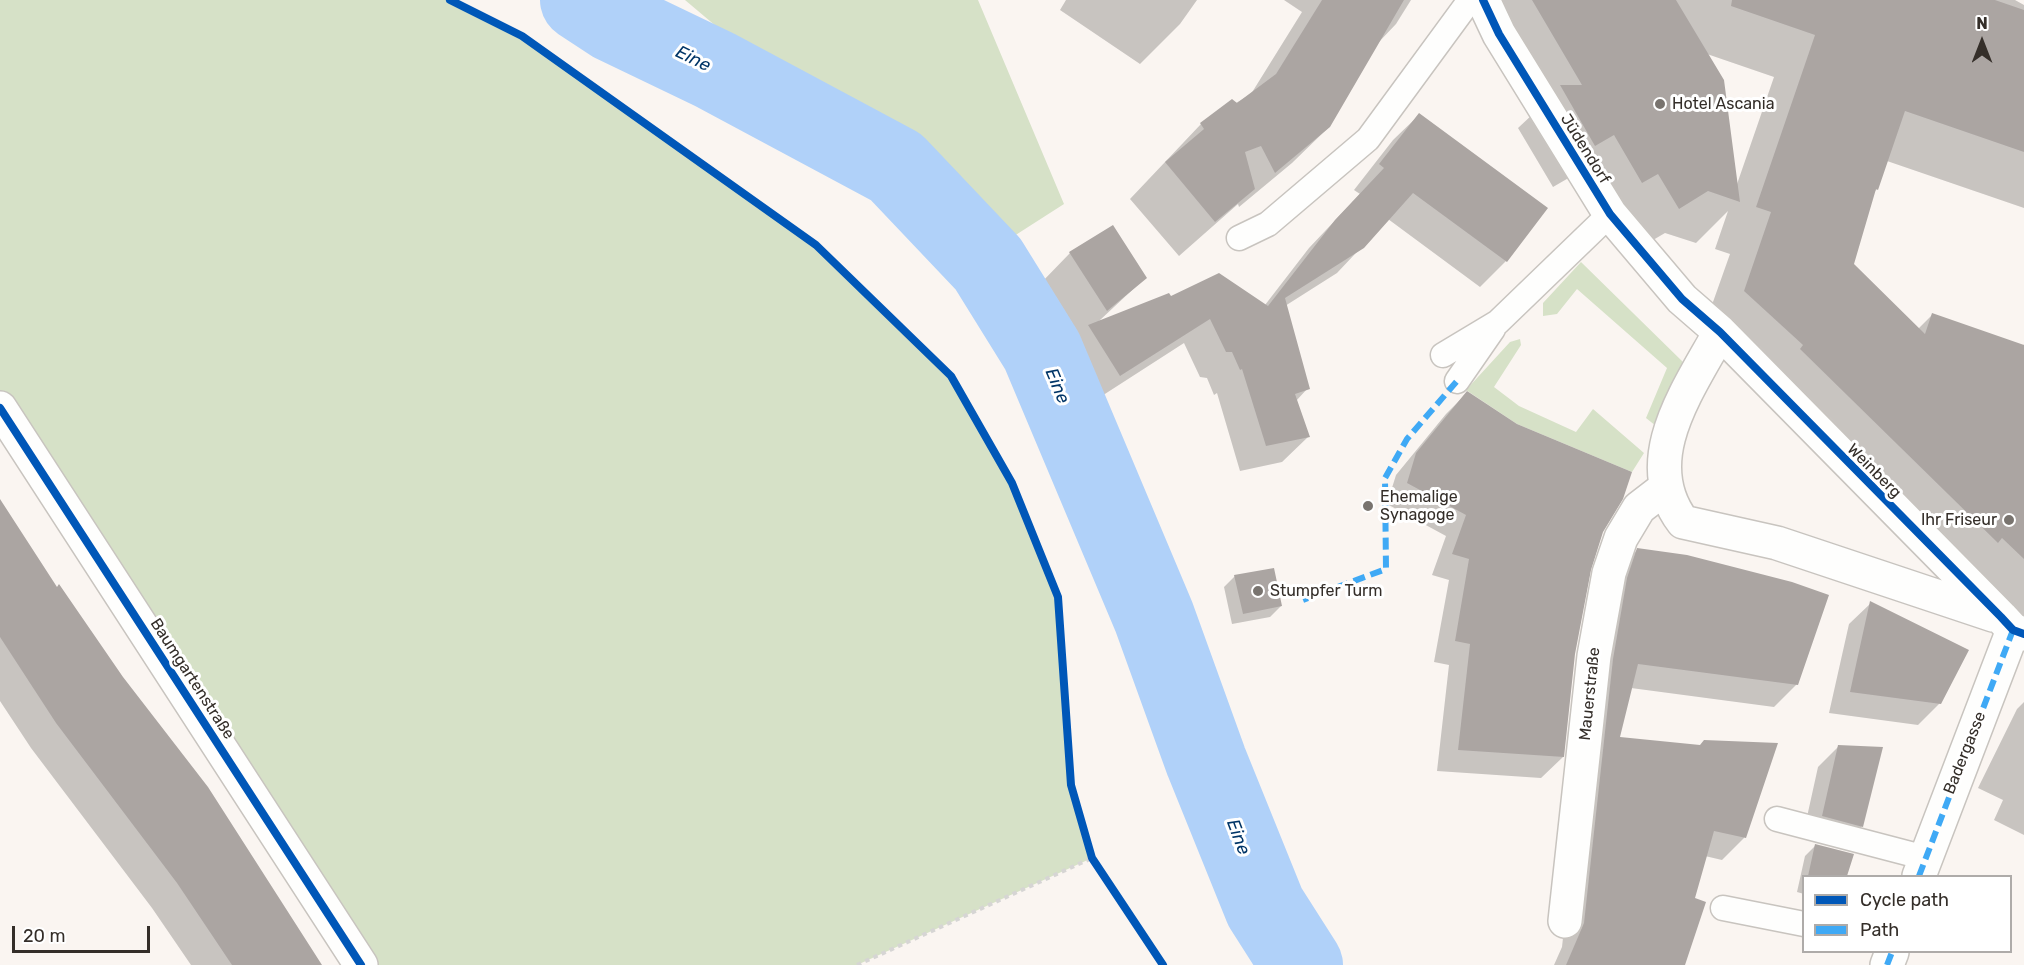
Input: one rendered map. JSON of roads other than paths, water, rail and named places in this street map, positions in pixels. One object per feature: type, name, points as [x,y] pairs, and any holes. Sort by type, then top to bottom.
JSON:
[{"type":"street","name":"Jüdendorf","points":[[1483,0],[1499,34],[1610,214],[1682,299]]},
{"type":"street","name":"Weinberg","points":[[1682,299],[1720,332],[2013,627]]},
{"type":"street","points":[[1720,332],[1675,415],[1665,455],[1665,488],[1674,511],[1683,522],[1777,543],[2013,627]]},
{"type":"street","name":"Baumgartenstraße","points":[[0,408],[361,965]]},
{"type":"street","name":"Mauerstraße","points":[[1565,921],[1594,656],[1608,573],[1621,538],[1639,508],[1665,488]]},
{"type":"street","name":"Badergasse","points":[[1922,867],[2013,627]]},
{"type":"lane","points":[[1239,238],[1268,224],[1368,139],[1470,0]]},
{"type":"lane","points":[[1457,381],[1498,322],[1610,214]]},
{"type":"lane","points":[[1443,355],[1498,322]]},
{"type":"lane","points":[[1777,819],[1922,867]]},
{"type":"lane","points":[[1723,908],[1802,924]]},
{"type":"waterway","name":"Eine","points":[[581,0],[613,21],[715,70],[896,167],[988,264],[1042,351],[1154,617],[1206,761],[1265,907],[1302,965]]},
{"type":"place","name":"Hotel Ascania","points":[[1660,104]]},
{"type":"place","name":"Ehemalige Synagoge","points":[[1368,506]]},
{"type":"place","name":"Ihr Friseur","points":[[2009,520]]},
{"type":"place","name":"Stumpfer Turm","points":[[1258,591]]}]
